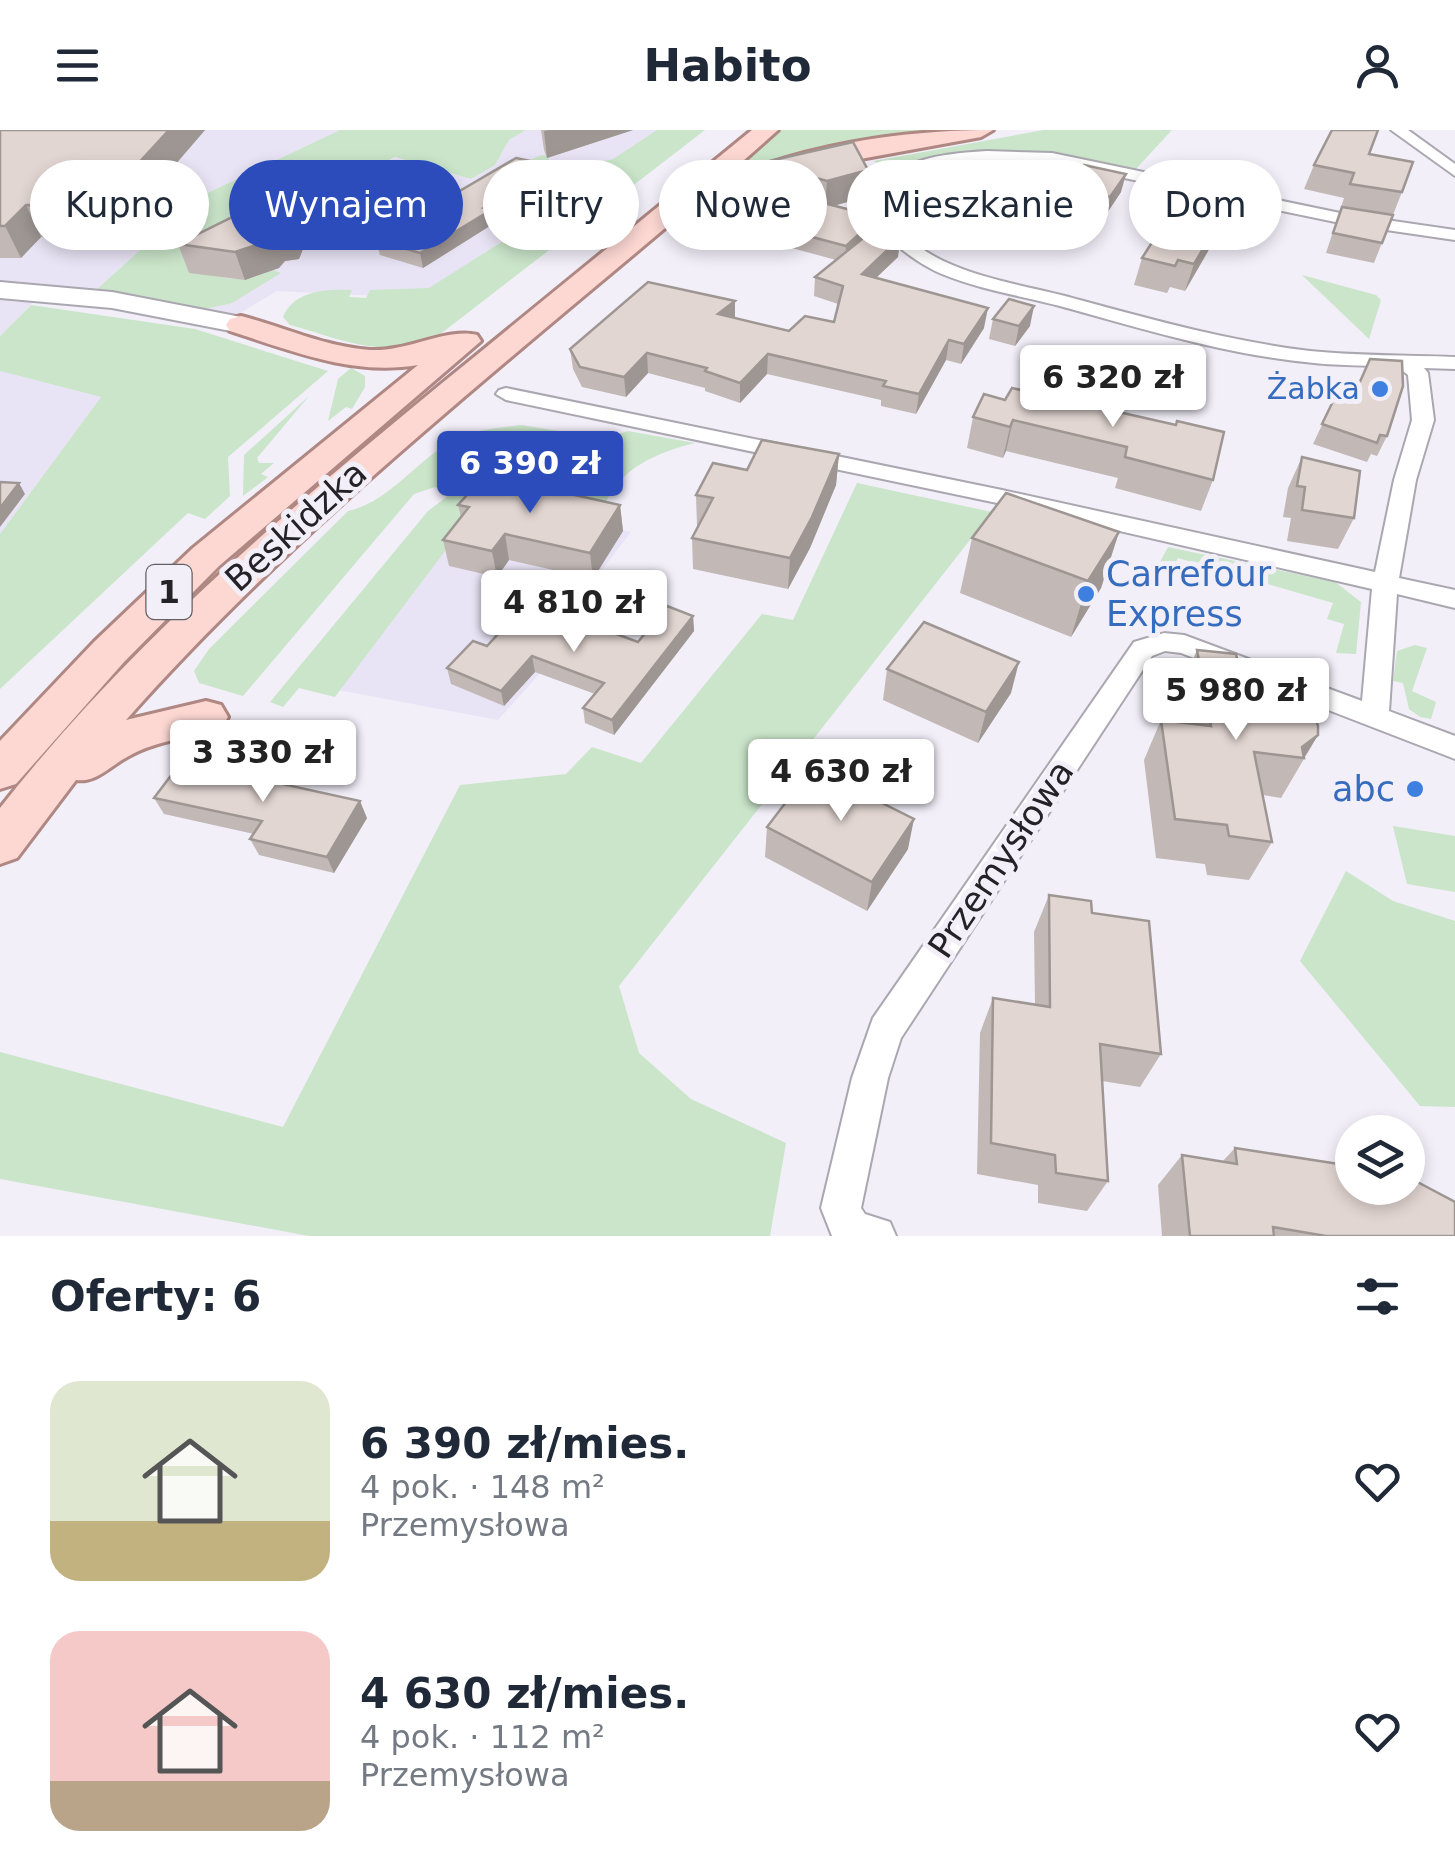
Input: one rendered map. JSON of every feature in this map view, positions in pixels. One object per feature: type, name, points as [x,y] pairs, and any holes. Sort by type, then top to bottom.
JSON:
[{"type":"main road","points":[[512,305],[734,130]]},
{"type":"main road","name":"Beskidzka","points":[[10,830],[122,698],[202,612],[302,516],[766,130]]},
{"type":"main road","points":[[644,231],[763,173],[982,130]]},
{"type":"main road","points":[[241,325],[356,360],[377,372],[380,390],[355,430]]},
{"type":"main road","name":"Beskidzka","points":[[0,771],[74,688],[260,508],[483,328],[410,360],[356,360]]},
{"type":"main road","points":[[10,830],[108,743],[154,727],[206,717],[179,695],[177,664],[202,612]]},
{"type":"street","points":[[1398,130],[1455,171]]},
{"type":"street","points":[[1455,236],[1345,218],[1052,158],[1012,155],[966,157],[922,166],[895,179],[882,200],[881,217],[902,243],[923,260],[1203,339],[1312,357],[1406,364],[1455,363]]},
{"type":"street","points":[[0,290],[112,300],[241,325]]},
{"type":"street","points":[[1374,716],[1385,584],[1405,480],[1423,420],[1418,373],[1406,364]]},
{"type":"street","points":[[506,394],[984,494],[1455,600]]},
{"type":"street","name":"Przemysłowa","points":[[876,1236],[854,1232],[845,1221],[842,1208],[870,1078],[886,1030],[1139,652],[1158,643],[1184,644],[1455,748]]},
{"type":"shaded area","points":[[0,130],[340,130],[277,160],[229,160],[229,183],[209,192],[209,160],[30,160],[30,250],[140,250],[96,290],[48,287],[0,336]]},
{"type":"shaded area","points":[[526,130],[668,130],[623,160],[498,160],[509,140]]},
{"type":"shaded area","points":[[483,172],[483,250],[489,250],[417,298],[277,291],[237,315],[148,298],[232,250],[463,250],[463,177],[471,179]]},
{"type":"shaded area","points":[[0,371],[101,397],[0,534]]},
{"type":"shaded area","points":[[485,497],[631,532],[595,579],[599,608],[498,720],[338,690]]},
{"type":"green space","points":[[340,130],[526,130],[509,140],[498,160],[483,160],[483,172],[471,179],[463,177],[463,160],[277,160]]},
{"type":"green space","points":[[657,130],[705,130],[666,160],[659,160],[659,165],[639,181],[639,160],[609,160]]},
{"type":"green space","points":[[776,130],[964,130],[809,160],[743,160]]},
{"type":"green space","points":[[1044,130],[1172,130],[1144,160],[1129,160],[1129,170],[1109,166],[1109,160],[1012,152],[879,160]]},
{"type":"green space","points":[[229,183],[232,250],[193,272],[243,279],[270,269],[281,273],[232,303],[205,309],[96,290],[140,250],[209,250],[209,192]]},
{"type":"green space","points":[[489,250],[549,250],[430,342],[376,347],[290,325],[283,317],[295,301],[322,291],[352,290],[349,297],[366,298],[370,290],[429,288]]},
{"type":"green space","points":[[1302,275],[1376,295],[1381,300],[1369,339]]},
{"type":"green space","points":[[31,305],[195,329],[328,371],[228,457],[230,496],[205,519],[188,513],[0,689],[0,534],[101,397],[0,371],[0,336]]},
{"type":"green space","points":[[351,368],[365,376],[365,387],[352,409],[346,407],[328,421],[338,379]]},
{"type":"green space","points":[[309,396],[257,458],[259,463],[274,463],[261,474],[268,477],[243,496],[244,455]]},
{"type":"green space","points":[[522,425],[604,439],[628,431],[695,443],[640,464],[618,482],[604,507],[485,498],[335,697],[299,688],[283,707],[270,702],[428,511],[449,495],[435,487],[414,494],[243,696],[199,683],[194,671],[209,649],[348,511],[376,499],[460,437]]},
{"type":"green space","points":[[857,483],[992,512],[619,986],[639,1053],[691,1099],[786,1143],[770,1236],[309,1236],[0,1179],[0,1052],[283,1127],[460,785],[566,774],[592,747],[641,763],[762,614],[793,620]]},
{"type":"green space","points":[[1168,547],[1335,582],[1361,602],[1356,654],[1336,653],[1344,624],[1327,619],[1333,603],[1178,558],[1172,569],[1159,564]]},
{"type":"green space","points":[[1415,645],[1427,648],[1412,691],[1436,702],[1431,719],[1409,709],[1403,683],[1393,681],[1397,651]]},
{"type":"green space","points":[[1393,826],[1455,836],[1455,892],[1407,884]]},
{"type":"green space","points":[[1346,871],[1393,901],[1455,921],[1455,1107],[1420,1106],[1300,961]]},
{"type":"building","points":[[0,130],[169,130],[141,160],[30,160],[30,205],[0,226]]},
{"type":"building","points":[[1332,130],[1378,130],[1369,154],[1413,162],[1402,192],[1350,184],[1354,173],[1314,165]]},
{"type":"building","points":[[853,142],[863,160],[847,160],[847,176],[827,181],[827,160],[774,160]]},
{"type":"building","points":[[1109,170],[1126,174],[1110,197]]},
{"type":"building","points":[[483,177],[483,215],[463,227],[463,189]]},
{"type":"building","points":[[827,204],[847,209],[846,246],[827,241]]},
{"type":"building","points":[[1342,207],[1393,215],[1382,243],[1333,233]]},
{"type":"building","points":[[229,219],[229,250],[241,250],[235,252],[209,248],[209,229]]},
{"type":"building","points":[[848,250],[887,250],[862,274],[988,308],[964,344],[949,340],[919,394],[883,386],[886,381],[768,354],[740,383],[705,371],[707,368],[647,353],[624,377],[580,367],[570,349],[648,282],[735,301],[718,314],[789,331],[805,316],[834,322],[843,286],[815,277]]},
{"type":"building","points":[[1147,250],[1202,250],[1194,264],[1178,260],[1175,266],[1142,258]]},
{"type":"building","points":[[1009,299],[1034,306],[1019,326],[993,319]]},
{"type":"building","points":[[1370,359],[1402,361],[1403,386],[1387,436],[1380,435],[1377,443],[1322,424],[1339,389],[1355,393]]},
{"type":"building","points":[[1012,388],[1224,432],[1213,480],[1125,457],[1127,447],[1013,420],[1010,427],[973,417],[984,394],[1005,400]]},
{"type":"building","points":[[762,440],[839,454],[790,558],[692,538],[713,498],[696,495],[713,463],[747,470]]},
{"type":"building","points":[[1302,457],[1360,471],[1354,518],[1302,510],[1305,487],[1297,486]]},
{"type":"building","points":[[485,475],[620,505],[590,553],[505,534],[492,551],[443,540],[469,507],[458,505]]},
{"type":"building","points":[[0,482],[19,483],[0,508]]},
{"type":"building","points":[[1006,493],[1119,532],[1088,581],[972,538]]},
{"type":"building","points":[[667,606],[693,616],[612,720],[583,708],[604,683],[532,656],[501,691],[447,668],[473,641],[487,646],[522,608],[574,629],[581,621],[638,642]]},
{"type":"building","points":[[924,622],[1019,662],[986,712],[887,669]]},
{"type":"building","points":[[1197,650],[1236,654],[1238,663],[1297,670],[1305,705],[1312,706],[1318,735],[1302,747],[1304,758],[1254,752],[1272,842],[1229,836],[1227,825],[1175,819],[1161,720],[1211,726]]},
{"type":"building","points":[[185,757],[255,772],[251,777],[360,801],[327,857],[250,839],[262,821],[154,798]]},
{"type":"building","points":[[812,768],[914,819],[872,882],[767,827]]},
{"type":"building","points":[[1049,895],[1091,901],[1092,913],[1149,921],[1161,1054],[1100,1044],[1108,1181],[1056,1173],[1055,1155],[991,1143],[993,998],[1050,1007]]},
{"type":"building","points":[[1235,1148],[1335,1163],[1335,1205],[1425,1205],[1425,1186],[1455,1202],[1455,1236],[1326,1236],[1273,1227],[1274,1236],[1190,1236],[1182,1155],[1237,1164]]},
{"type":"place","name":"Żabka","points":[[1380,389]]},
{"type":"place","name":"Carrefour Express","points":[[1086,594]]},
{"type":"place","name":"abc","points":[[1415,789]]}]
